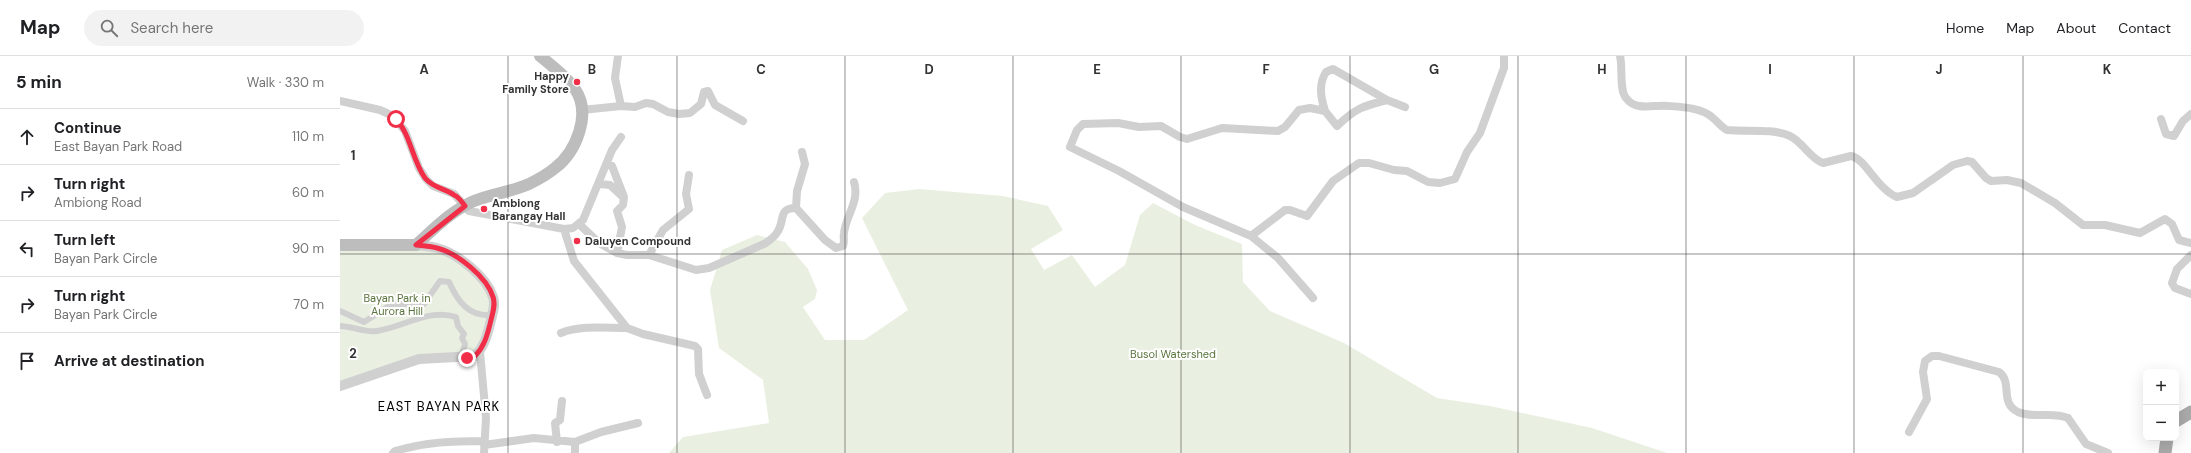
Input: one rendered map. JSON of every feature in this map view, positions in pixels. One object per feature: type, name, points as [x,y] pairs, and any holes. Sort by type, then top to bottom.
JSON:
[{"type":"main road","points":[[340,245],[416,245],[465,206],[474,201],[499,195],[530,183],[555,168],[574,144],[579,132],[582,110],[576,90],[540,56]]},
{"type":"main road","points":[[2179,420],[2191,412]]},
{"type":"main road","points":[[2165,453],[2167,441]]},
{"type":"street","points":[[618,56],[615,78],[621,106]]},
{"type":"street","points":[[1251,236],[1285,210],[1290,210],[1307,216],[1333,181],[1359,163],[1369,163],[1394,170],[1407,171],[1428,182],[1440,183],[1455,179],[1467,152],[1480,133],[1504,68],[1504,56]]},
{"type":"street","points":[[1620,56],[1624,94],[1632,104],[1640,107],[1670,106],[1694,109],[1713,117],[1722,127],[1727,130],[1789,136],[1799,142],[1811,156],[1824,163],[1855,156],[1860,160],[1878,185],[1897,197],[1913,193],[1953,165],[1967,161],[1972,162],[1986,178],[1991,181],[2007,180],[2021,183],[2055,203],[2083,225],[2105,225],[2140,233],[2165,219],[2172,224],[2178,240],[2191,243]]},
{"type":"street","points":[[1387,100],[1366,105],[1353,111],[1337,126],[1325,111],[1320,96],[1324,75],[1330,70],[1337,71],[1387,100],[1405,107]]},
{"type":"street","points":[[582,110],[621,106],[635,107],[646,103],[653,104],[668,112],[690,112],[701,104],[704,91],[709,91],[715,105],[743,121]]},
{"type":"street","points":[[340,101],[380,110],[393,116],[404,131],[419,168],[426,179],[433,186],[454,194],[469,211],[564,229],[573,228],[583,220],[612,150],[622,137]]},
{"type":"street","points":[[1313,298],[1278,258],[1251,236],[1183,207],[1105,164],[1073,150],[1069,144],[1077,130],[1083,124],[1118,123],[1139,127],[1160,126],[1180,137],[1187,139],[1222,128],[1278,131],[1286,127],[1299,110],[1310,108],[1325,111]]},
{"type":"street","points":[[2161,119],[2163,130],[2166,134],[2174,136],[2183,121],[2191,114]]},
{"type":"street","points":[[802,152],[805,164],[796,191],[796,208],[829,244],[836,248],[840,247],[844,242],[844,233],[855,199],[854,182]]},
{"type":"street","points":[[612,166],[624,197],[623,205],[617,211],[622,227],[617,253]]},
{"type":"street","points":[[649,255],[663,230],[689,209],[686,194],[689,175]]},
{"type":"street","points":[[601,184],[610,185],[624,197]]},
{"type":"street","points":[[578,224],[603,246],[617,253],[627,255],[649,255],[696,270],[709,268],[771,240],[780,229],[784,212],[789,208],[796,208]]},
{"type":"street","points":[[564,229],[574,261],[627,328]]},
{"type":"street","points":[[340,386],[419,359],[461,359],[475,356],[480,352],[484,344],[492,315],[493,296],[482,279],[468,264],[454,255],[437,248],[416,245]]},
{"type":"street","points":[[2191,255],[2177,269],[2172,283],[2175,288],[2191,294]]},
{"type":"street","points":[[340,311],[364,322],[392,304],[424,304],[440,281],[449,282],[458,300],[466,308],[474,313],[492,315]]},
{"type":"street","points":[[340,326],[375,332],[432,316],[449,315],[456,317],[458,326],[464,334],[462,338],[465,344],[461,359]]},
{"type":"street","points":[[561,333],[568,330],[627,328],[643,334],[696,346],[698,349],[699,374],[707,395]]},
{"type":"street","points":[[480,352],[486,418],[484,447]]},
{"type":"street","points":[[1909,432],[1927,399],[1923,372],[1925,361],[1932,356],[1939,356],[1999,372],[2005,379],[2006,400],[2012,408],[2025,414],[2055,415],[2068,418],[2086,444],[2108,453]]},
{"type":"street","points":[[557,442],[555,423],[560,420],[562,401]]},
{"type":"street","points":[[393,453],[395,450],[438,441],[484,447],[534,438],[557,442],[575,442],[601,432],[638,423]]},
{"type":"street","points":[[575,442],[576,453]]},
{"type":"green space","name":"Busol Watershed","points":[[919,189],[1003,196],[1048,206],[1063,230],[1031,249],[1044,270],[1072,255],[1095,287],[1125,265],[1140,215],[1153,203],[1195,225],[1242,244],[1243,282],[1270,311],[1344,343],[1437,398],[1490,406],[1592,428],[1667,453],[669,453],[683,437],[769,423],[763,380],[719,348],[710,290],[722,250],[757,235],[785,242],[808,269],[817,290],[815,299],[803,307],[825,340],[864,340],[908,310],[862,218],[885,193]]},
{"type":"green space","name":"Bayan Park in Aurora Hill","points":[[340,249],[423,249],[442,253],[458,262],[481,282],[489,297],[490,307],[488,320],[479,345],[471,353],[448,355],[340,381]]},
{"type":"place","name":"Happy Family Store","points":[[577,82]]},
{"type":"place","name":"Ambiong Barangay Hall","points":[[484,209]]},
{"type":"place","name":"Daluyen Compound","points":[[577,241]]},
{"type":"district","name":"EAST BAYAN PARK","points":[[439,406]]},
{"type":"route","points":[[396,119],[404,131],[419,168],[426,179],[433,186],[454,194],[465,206],[451,215],[416,245],[437,248],[454,255],[468,264],[482,279],[493,296],[494,307],[484,344],[480,352],[475,356],[467,358]]}]
